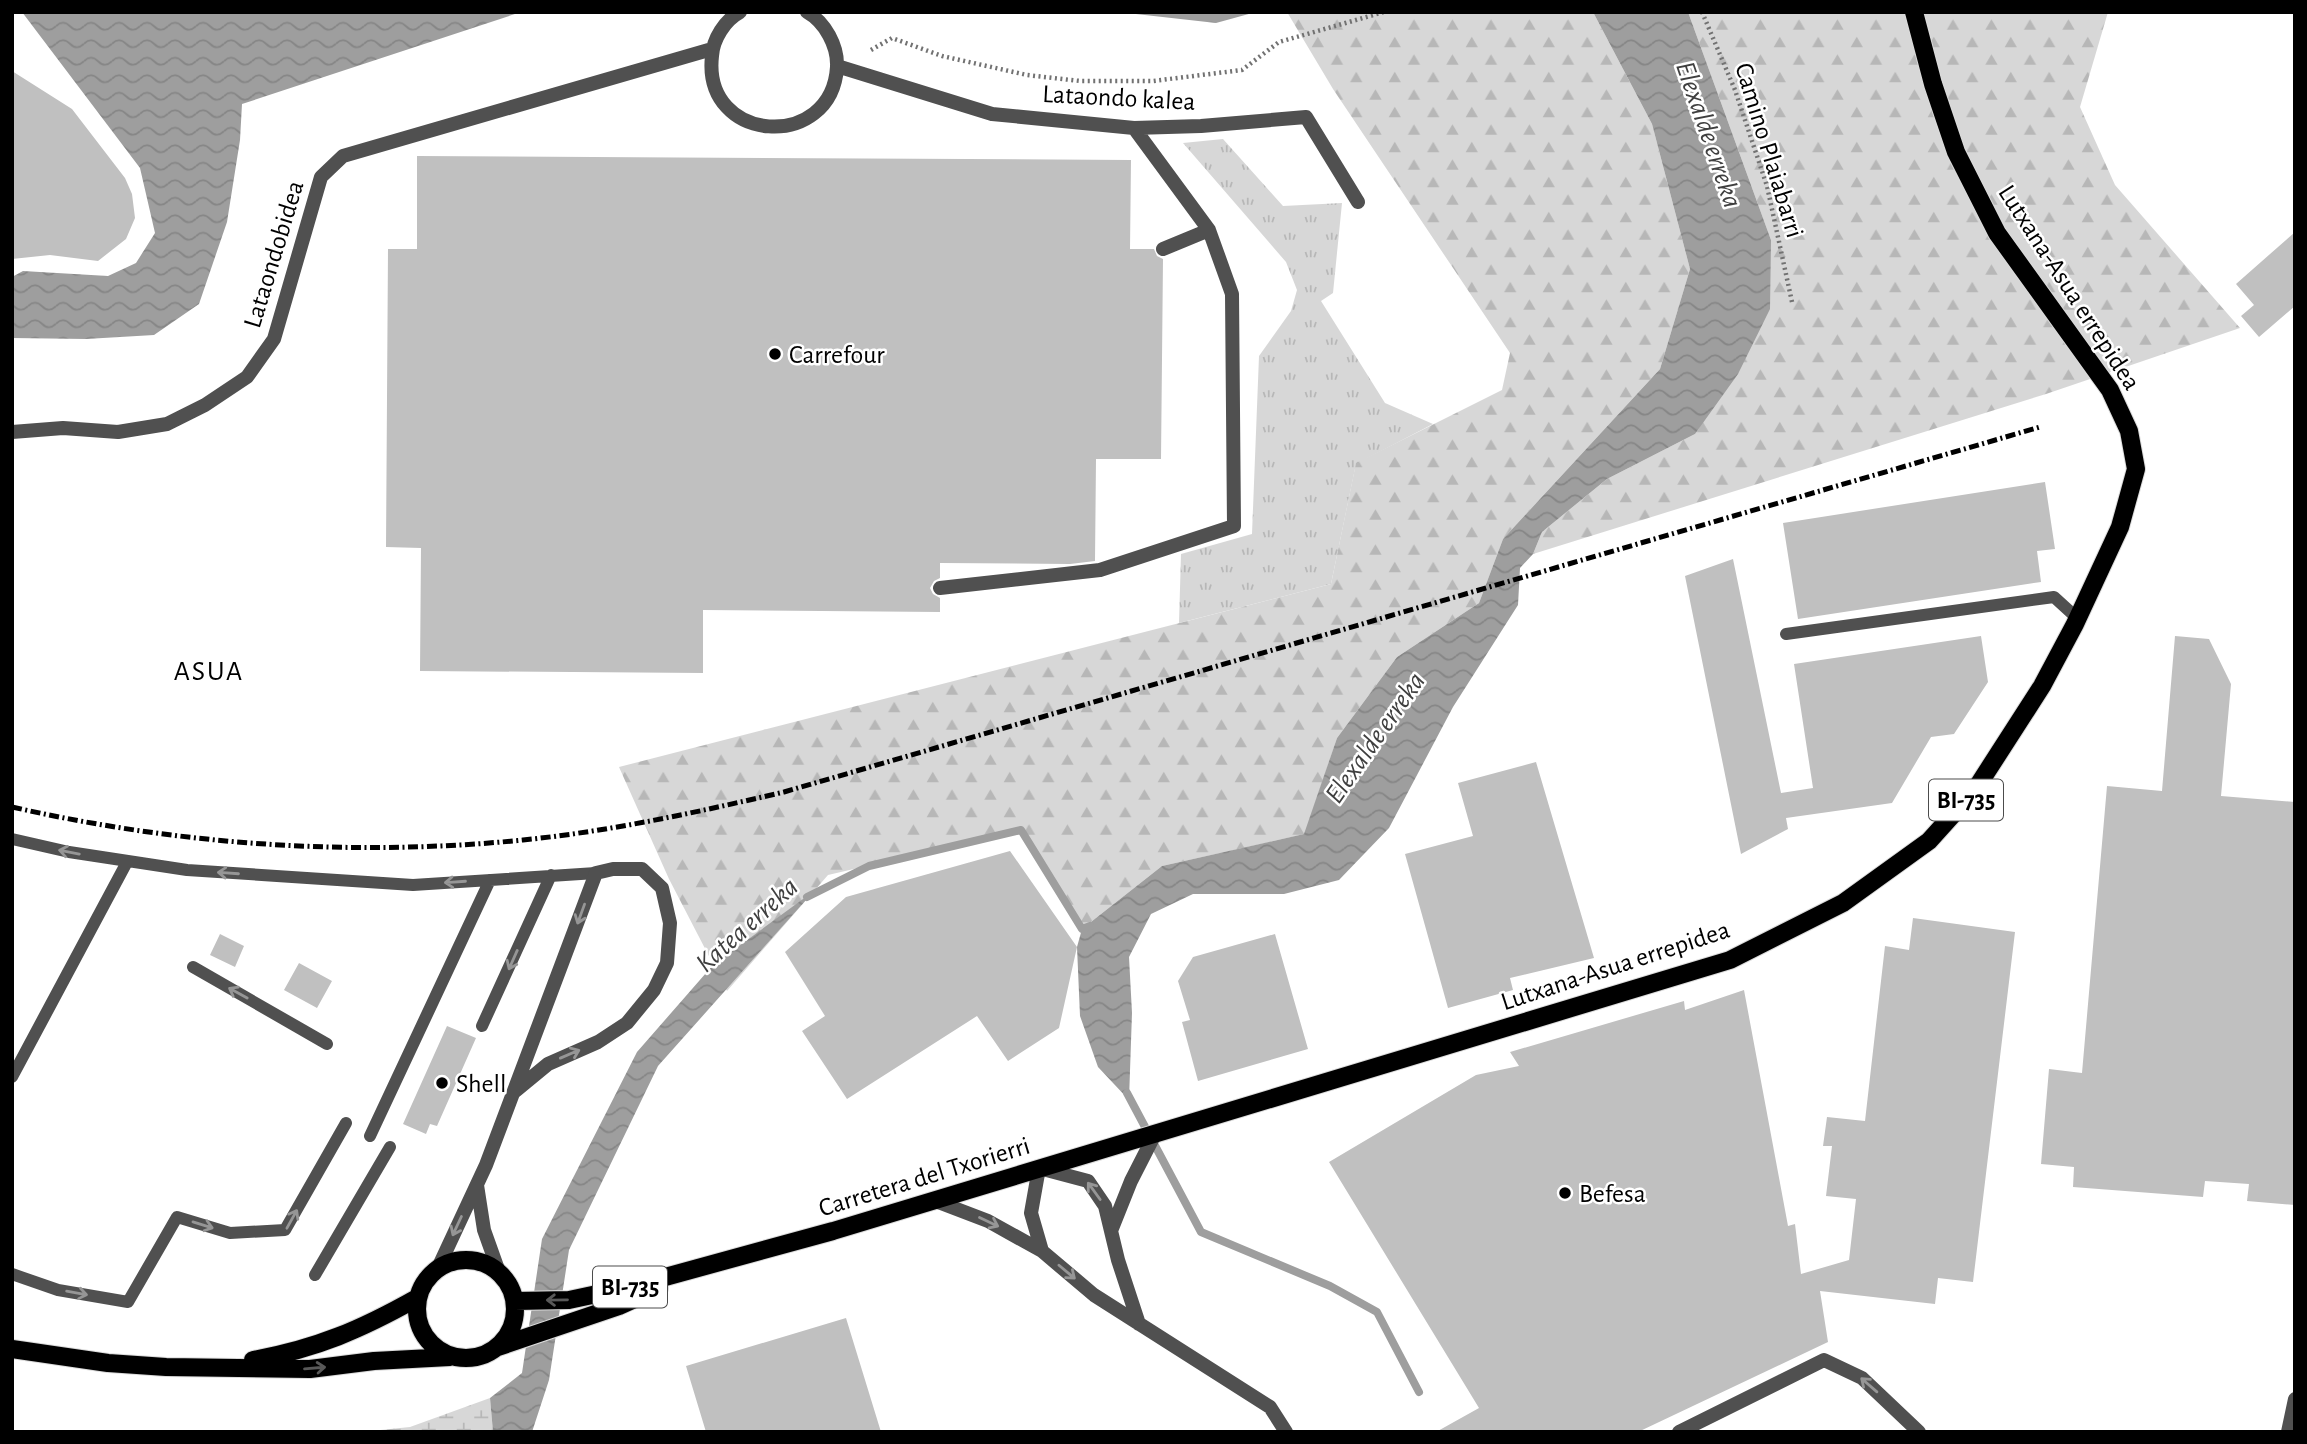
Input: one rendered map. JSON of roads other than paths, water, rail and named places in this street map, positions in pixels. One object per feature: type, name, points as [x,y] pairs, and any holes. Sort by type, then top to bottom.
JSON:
[{"type":"main road","name":"Lutxana-Asua errepidea","points":[[1155,1134],[1730,960],[1843,903],[1929,841],[1975,790],[2042,686],[2077,618],[2120,527],[2136,470],[2129,431],[2110,390],[1997,233],[1956,152],[1933,84],[1914,12]]},
{"type":"main road","name":"Carretera del Txorierri","points":[[515,1301],[569,1300],[707,1266],[1155,1134]]},
{"type":"main road","points":[[12,1349],[108,1363],[166,1367],[310,1369],[374,1361],[450,1357],[467,1359],[484,1356],[498,1347],[509,1334],[515,1318],[515,1301],[509,1285],[499,1272],[476,1261],[450,1262],[438,1268],[422,1286],[418,1298],[419,1327],[432,1345],[450,1357]]},
{"type":"main road","name":"Carretera del Txorierri","points":[[498,1347],[619,1306],[707,1266]]},
{"type":"main road","points":[[222,1366],[320,1346],[358,1331],[418,1298]]},
{"type":"street","points":[[740,12],[721,30],[712,49],[710,68],[714,86],[723,102],[736,115],[751,124],[771,128],[790,126],[809,117],[824,104],[833,86],[837,66],[834,47],[826,29],[807,12]]},
{"type":"street","name":"Lataondobidea","points":[[12,432],[63,428],[118,432],[167,424],[205,405],[247,377],[275,339],[321,177],[343,156],[712,49]]},
{"type":"street","name":"Lataondo kalea","points":[[837,66],[992,114],[1134,128],[1201,126],[1306,117],[1359,202]]},
{"type":"street","points":[[940,588],[1100,570],[1234,526],[1232,294],[1209,230],[1134,128]]},
{"type":"street","points":[[1163,249],[1209,230]]},
{"type":"street","points":[[438,1268],[477,1185],[596,873],[613,869],[642,869],[662,888],[670,923],[667,963],[654,990],[627,1023],[598,1042],[548,1064],[514,1092]]},
{"type":"street","points":[[1111,1231],[1131,1181],[1155,1134]]},
{"type":"street","points":[[1042,1251],[1031,1213],[1039,1168],[1087,1181],[1105,1206],[1139,1324]]},
{"type":"street","points":[[477,1185],[484,1230],[499,1272]]},
{"type":"street","points":[[933,1200],[988,1221],[1042,1251],[1094,1295],[1270,1407],[1286,1432]]},
{"type":"street","points":[[1679,1432],[1824,1360],[1862,1378],[1919,1432]]},
{"type":"street","points":[[2288,1432],[2295,1399]]},
{"type":"lane","points":[[1786,634],[2054,597],[2077,618]]},
{"type":"lane","points":[[12,839],[127,862],[187,870],[413,885],[596,873]]},
{"type":"lane","points":[[12,1077],[127,862]]},
{"type":"lane","points":[[482,1026],[551,875]]},
{"type":"lane","points":[[370,1136],[490,880]]},
{"type":"lane","points":[[193,967],[327,1044]]},
{"type":"lane","points":[[12,1275],[58,1290],[128,1302],[177,1217],[230,1233],[285,1230],[346,1123]]},
{"type":"lane","points":[[315,1275],[390,1147]]},
{"type":"water","points":[[22,12],[521,12],[242,104],[240,140],[227,222],[199,304],[154,335],[86,339],[12,338],[12,277],[23,271],[108,276],[136,263],[155,233],[140,168]]},
{"type":"water","points":[[1118,12],[1256,12],[1216,23]]},
{"type":"water","points":[[1593,12],[1688,12],[1771,240],[1770,309],[1738,374],[1695,434],[1607,479],[1542,532],[1533,554],[1520,568],[1518,605],[1453,707],[1389,828],[1339,880],[1284,894],[1193,894],[1151,914],[1129,957],[1132,1013],[1129,1100],[1098,1067],[1080,1016],[1077,947],[1082,929],[1162,866],[1304,834],[1337,738],[1397,657],[1479,603],[1503,539],[1660,369],[1690,269],[1652,124]]},
{"type":"water","points":[[814,891],[658,1066],[569,1250],[549,1380],[532,1432],[493,1432],[490,1398],[522,1373],[542,1239],[637,1052],[713,965]]},
{"type":"waterway","name":"Katea erreka","points":[[807,897],[869,866],[1021,830],[1082,929],[1090,926]]},
{"type":"waterway","name":"Elexalde erreka","points":[[1127,1093],[1201,1232],[1330,1286],[1377,1312],[1419,1392]]},
{"type":"railway","points":[[12,807],[139,831],[202,839],[330,847],[459,845],[523,840],[655,820],[784,792],[2040,427]]},
{"type":"place","name":"Carrefour","points":[[775,354]]},
{"type":"place","name":"Shell","points":[[442,1083]]},
{"type":"place","name":"Befesa","points":[[1565,1193]]},
{"type":"district","name":"ASUA","points":[[209,670]]}]
